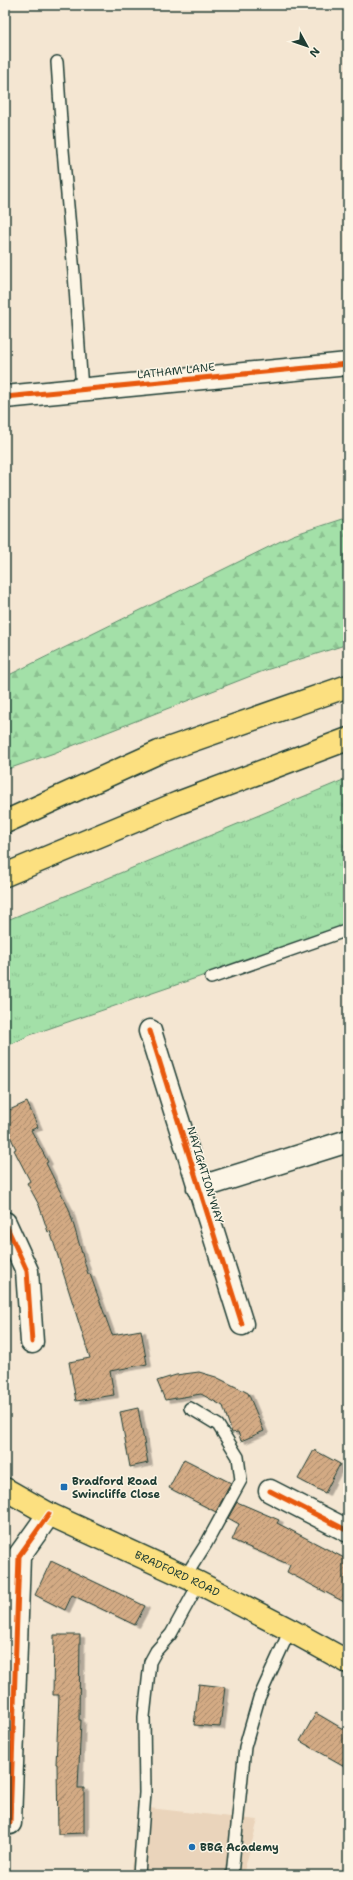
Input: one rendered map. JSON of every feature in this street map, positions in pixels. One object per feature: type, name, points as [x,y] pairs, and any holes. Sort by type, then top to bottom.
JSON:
[{"type":"main road","points":[[5,822],[160,752],[348,686]]},
{"type":"main road","points":[[5,875],[178,803],[348,739]]},
{"type":"main road","name":"BRADFORD ROAD","points":[[5,1489],[49,1514],[192,1580],[290,1630],[348,1662]]},
{"type":"street","name":"LATHAM LANE","points":[[5,397],[348,364]]},
{"type":"street","name":"NAVIGATION WAY","points":[[150,1031],[198,1188],[242,1324]]},
{"type":"street","points":[[198,1188],[348,1141]]},
{"type":"street","points":[[5,1223],[27,1271],[32,1342]]},
{"type":"street","points":[[270,1491],[348,1531]]},
{"type":"street","points":[[10,1823],[19,1556],[49,1514]]},
{"type":"lane","points":[[57,62],[82,390]]},
{"type":"lane","points":[[211,978],[348,930]]},
{"type":"lane","points":[[139,1875],[145,1793],[144,1717],[150,1662],[171,1634],[206,1544],[241,1480],[238,1458],[218,1425],[190,1408]]},
{"type":"lane","points":[[232,1875],[245,1747],[259,1698],[290,1630]]},
{"type":"shaded area","name":"BBG Academy","points":[[140,1807],[258,1820],[243,1875],[130,1875]]},
{"type":"green space","points":[[348,517],[348,644],[266,670],[54,753],[5,770],[5,677],[293,535]]},
{"type":"green space","points":[[348,778],[348,926],[30,1035],[5,1047],[5,921]]},
{"type":"building","points":[[27,1102],[38,1127],[31,1130],[48,1162],[46,1163],[69,1209],[88,1274],[90,1274],[112,1335],[141,1330],[147,1364],[110,1371],[114,1395],[76,1401],[69,1362],[90,1358],[50,1231],[48,1232],[39,1205],[27,1183],[30,1181],[14,1150],[16,1149],[5,1125],[5,1112]]},
{"type":"building","points":[[199,1372],[216,1377],[248,1393],[264,1431],[241,1441],[238,1432],[232,1433],[223,1406],[201,1394],[165,1400],[157,1381],[176,1375]]},
{"type":"building","points":[[138,1408],[148,1463],[130,1467],[120,1412]]},
{"type":"building","points":[[314,1450],[340,1464],[325,1493],[298,1479]]},
{"type":"building","points":[[184,1459],[231,1483],[216,1512],[169,1488]]},
{"type":"building","points":[[237,1502],[279,1520],[277,1523],[348,1560],[348,1604],[287,1572],[290,1565],[232,1540],[239,1524],[228,1518]]},
{"type":"building","points":[[51,1561],[145,1606],[135,1625],[72,1595],[65,1610],[35,1595]]},
{"type":"building","points":[[54,1635],[80,1635],[79,1720],[81,1720],[78,1788],[84,1788],[84,1833],[58,1834],[56,1764],[59,1695],[53,1695]]},
{"type":"building","points":[[199,1684],[225,1687],[220,1727],[194,1725]]},
{"type":"building","points":[[316,1713],[348,1732],[348,1768],[300,1741]]},
{"type":"cycle path","points":[[5,397],[348,364]]},
{"type":"cycle path","points":[[150,1031],[242,1324]]},
{"type":"cycle path","points":[[5,1223],[27,1271],[32,1342]]},
{"type":"cycle path","points":[[270,1491],[348,1531]]},
{"type":"cycle path","points":[[10,1823],[19,1556],[49,1514]]},
{"type":"place","name":"Bradford Road Swincliffe Close","points":[[64,1487]]},
{"type":"place","name":"BBG Academy","points":[[192,1847]]}]
